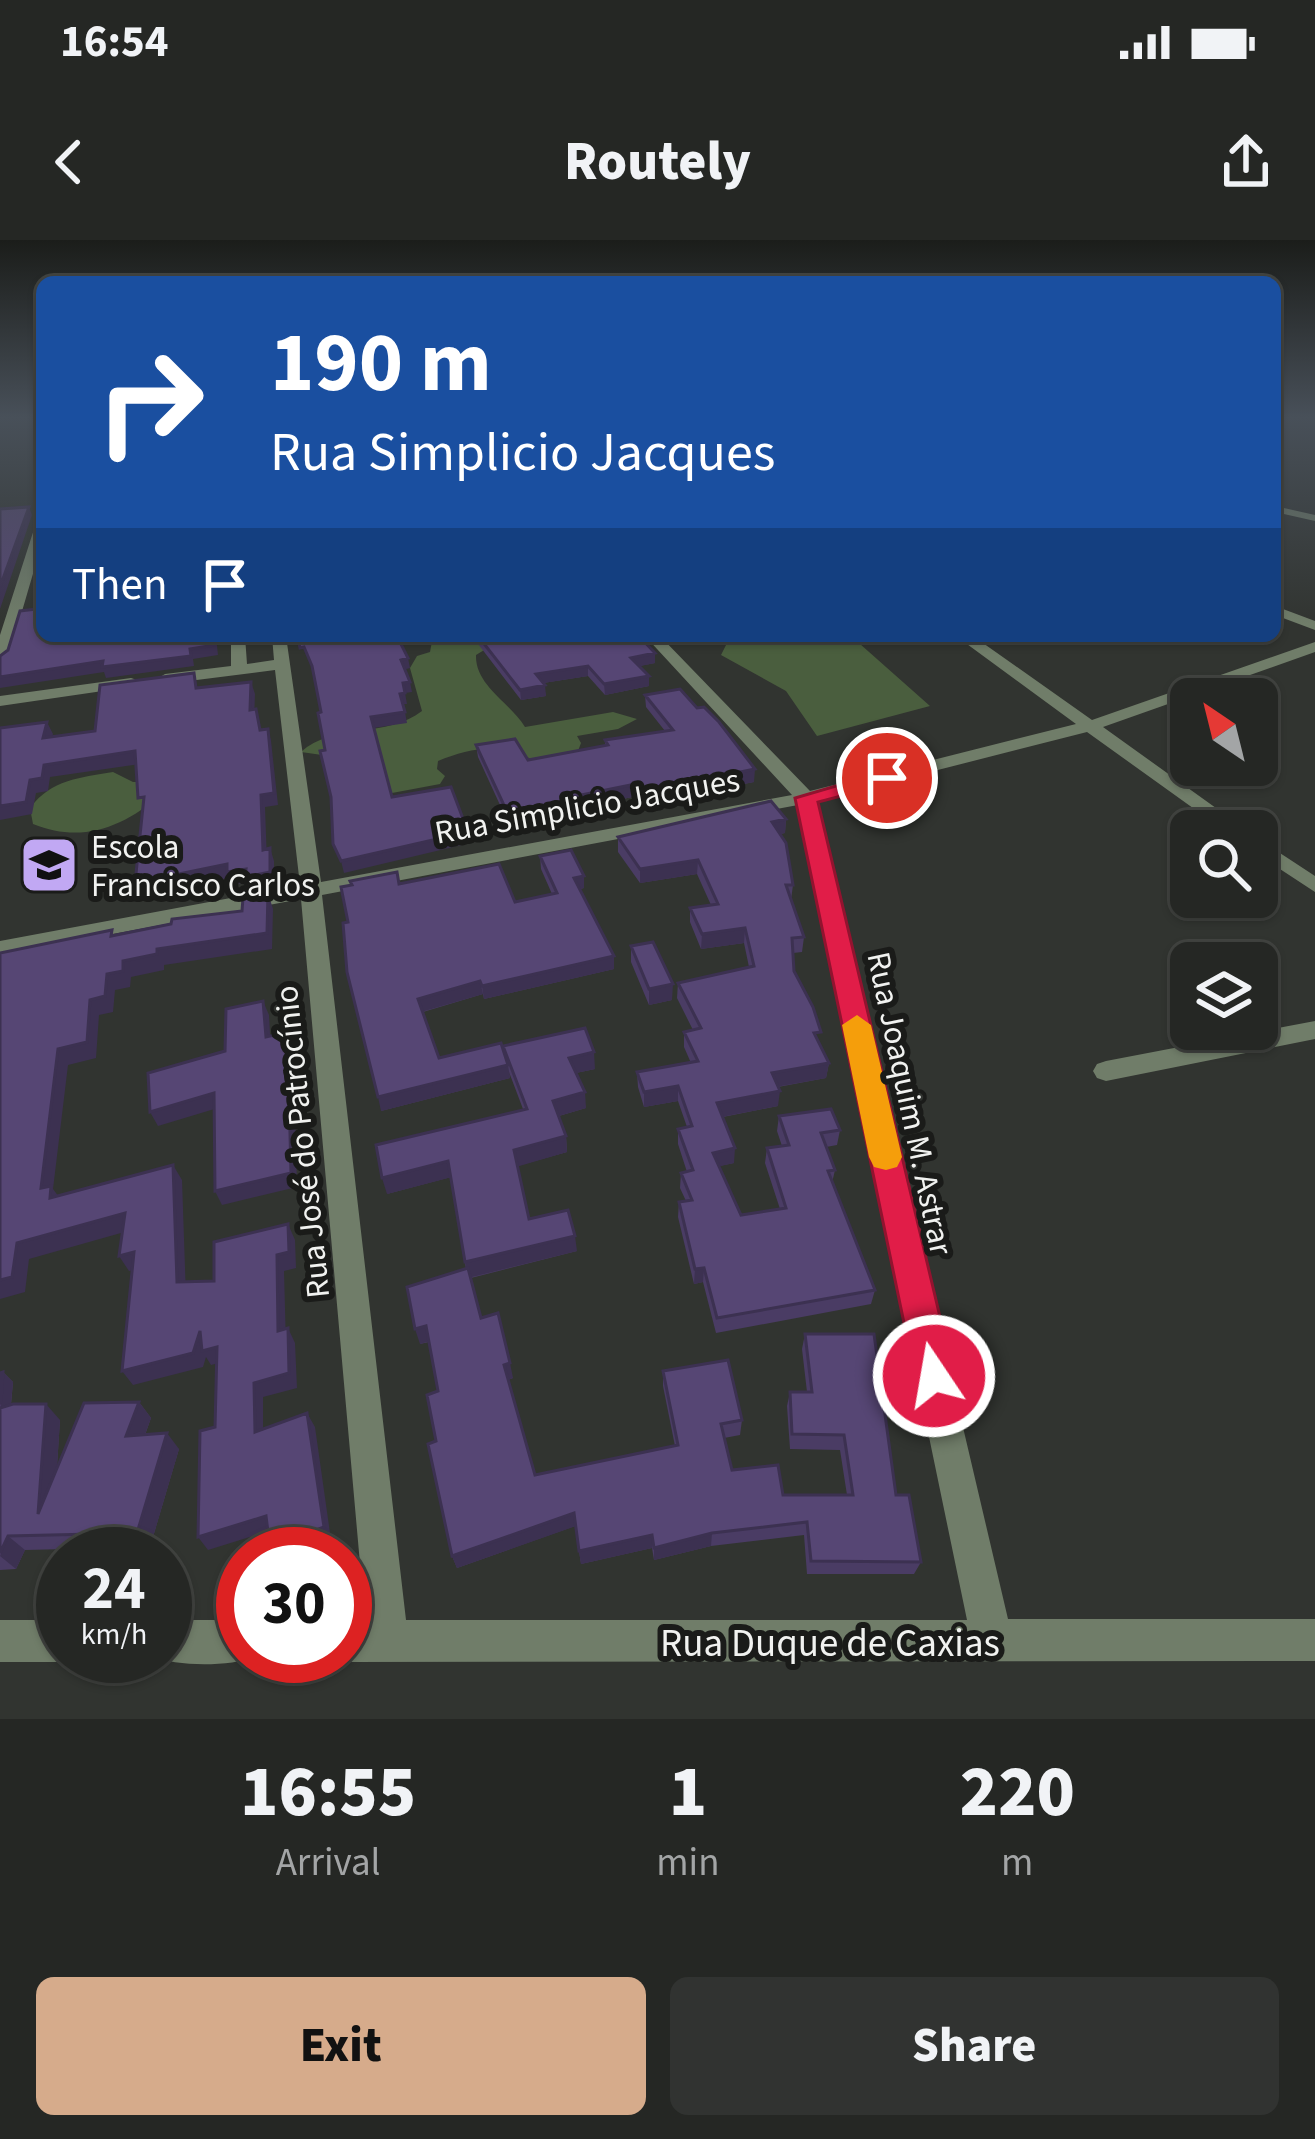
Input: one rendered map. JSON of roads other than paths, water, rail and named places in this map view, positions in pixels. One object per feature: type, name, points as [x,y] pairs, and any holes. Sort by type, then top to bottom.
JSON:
[{"type":"street","points":[[1281,510],[1315,518]]},
{"type":"street","points":[[0,659],[36,562]]},
{"type":"street","points":[[1281,612],[1315,626]]},
{"type":"street","points":[[238,642],[239,669]]},
{"type":"street","points":[[658,642],[806,798]]},
{"type":"street","points":[[971,642],[1208,810]]},
{"type":"street","name":"Rua Simplicio Jacques","points":[[0,947],[806,798],[1090,726],[1315,647]]},
{"type":"street","points":[[0,700],[239,669],[280,650]]},
{"type":"street","name":"Rua José do Patrocínio","points":[[280,650],[311,890],[388,1641]]},
{"type":"street","name":"Rua Joaquim M. Astrar","points":[[806,798],[993,1643]]},
{"type":"street","points":[[1278,857],[1310,876]]},
{"type":"street","points":[[1106,1071],[1315,1030]]},
{"type":"street","name":"Rua Duque de Caxias","points":[[372,1641],[1315,1640]]},
{"type":"street","points":[[0,1641],[36,1641]]},
{"type":"place","name":"Escola Francisco Carlos","points":[[49,865]]}]
